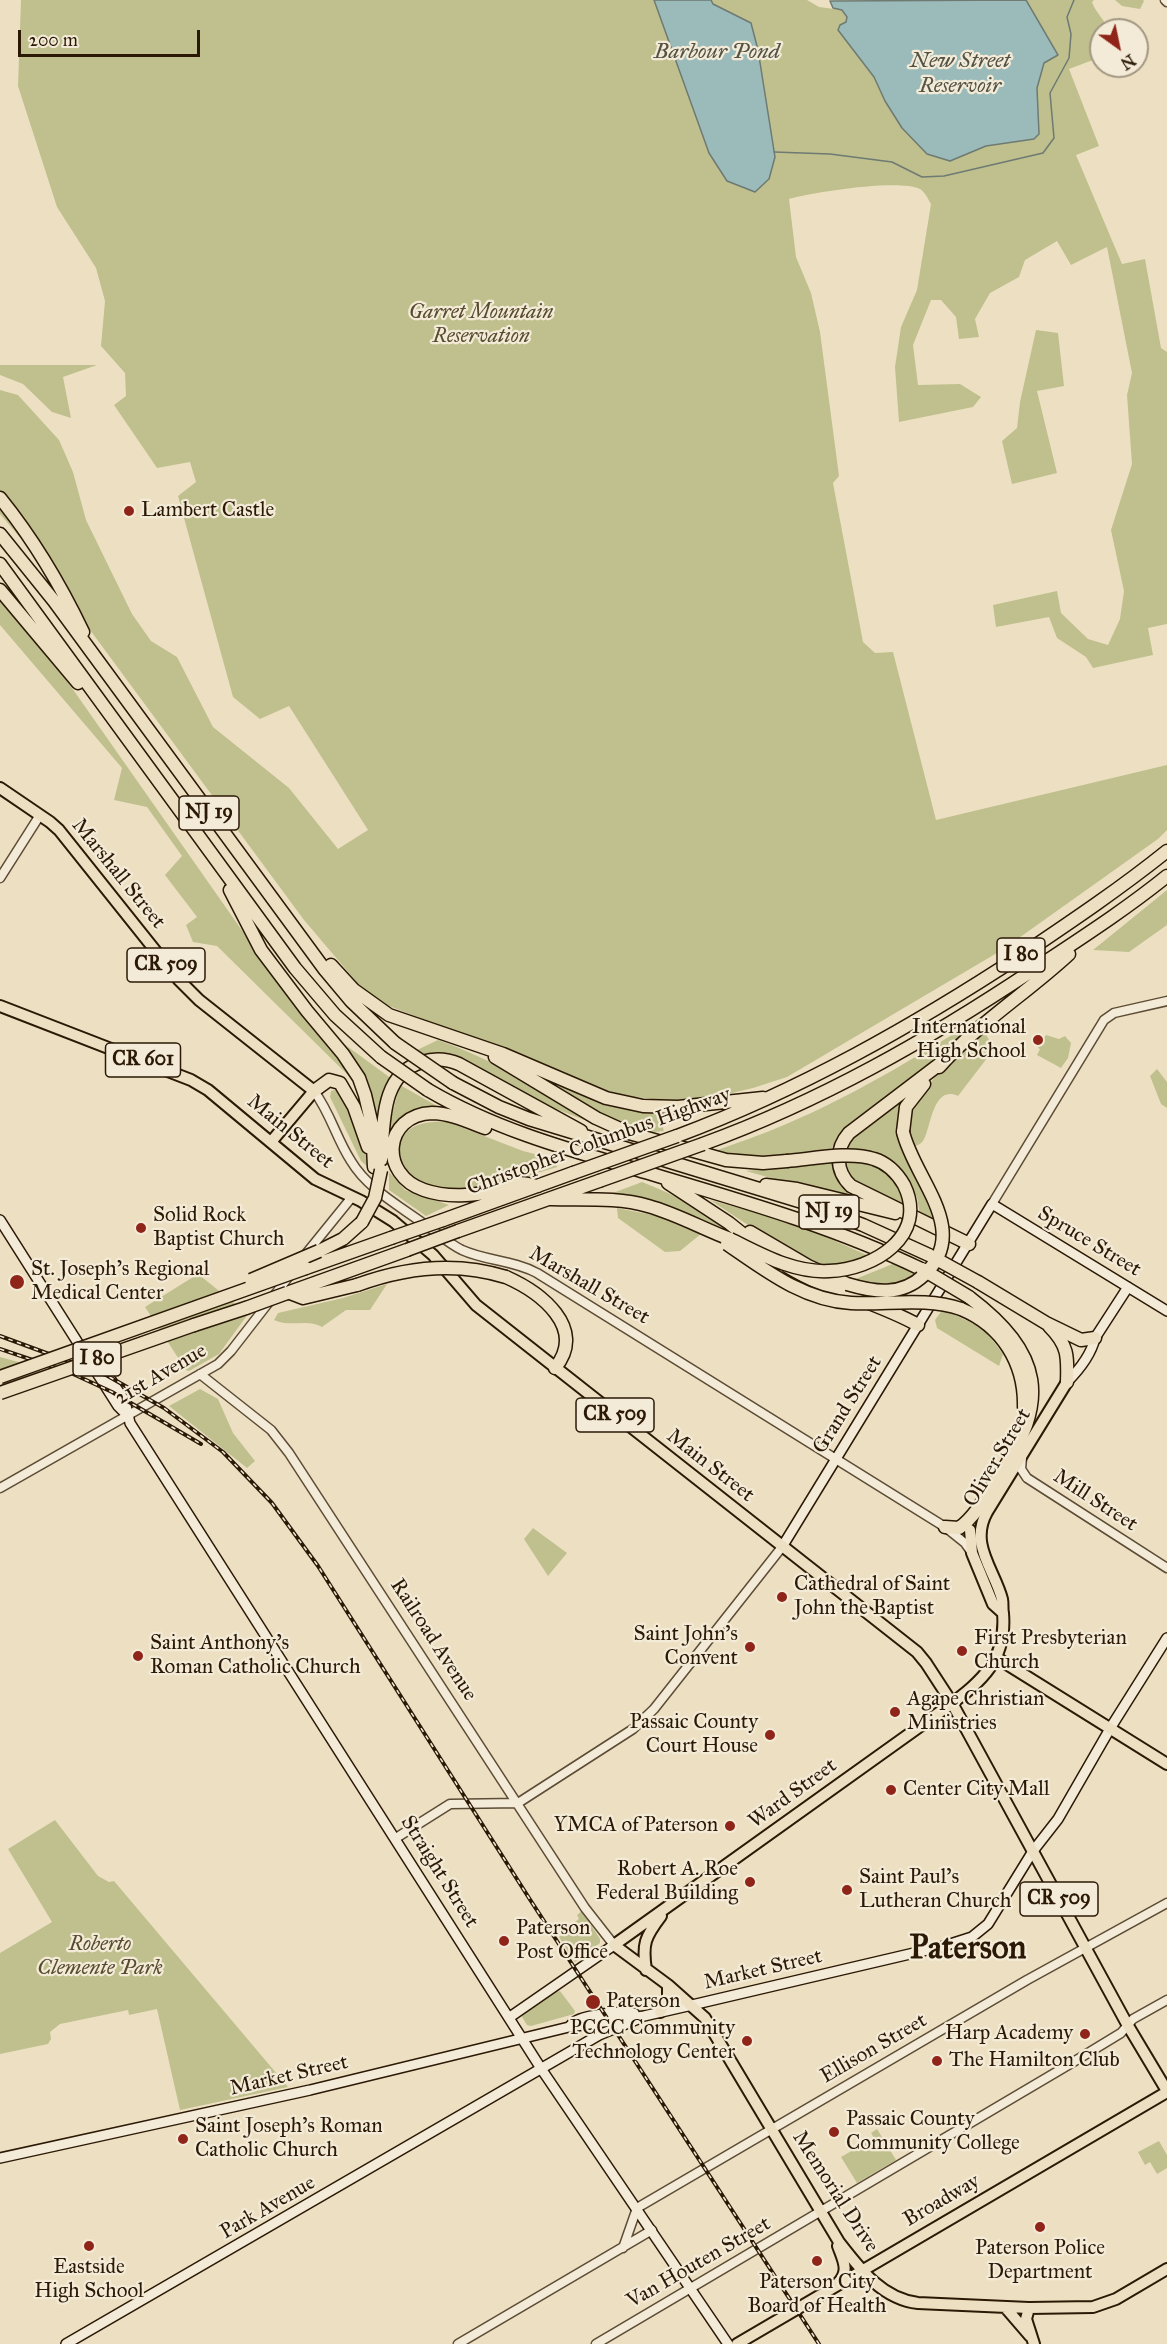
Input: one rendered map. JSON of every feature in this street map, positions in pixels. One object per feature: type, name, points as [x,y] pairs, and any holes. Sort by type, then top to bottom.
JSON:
[{"type":"highway","points":[[0,498],[49,567],[98,661]]},
{"type":"highway","name":"NJ 19","points":[[0,534],[98,661],[344,993],[395,1043],[453,1083],[506,1110],[601,1142],[833,1213],[929,1255],[1046,1323],[1059,1336],[1066,1349],[1067,1382]]},
{"type":"highway","name":"NJ 19","points":[[0,564],[308,984],[351,1030],[381,1057],[428,1090],[477,1116],[532,1138],[817,1225],[921,1269],[969,1297],[990,1314],[1009,1334],[1020,1350],[1028,1369],[1032,1389],[1029,1422],[1009,1462],[978,1508],[970,1530]]},
{"type":"highway","points":[[0,590],[94,704],[108,710]]},
{"type":"highway","name":"Christopher Columbus Highway","points":[[0,1377],[677,1136],[773,1097],[868,1049],[959,995],[1080,915],[1167,851]]},
{"type":"highway","points":[[130,1331],[343,1239],[361,1221],[375,1198],[376,1168],[372,1125],[359,1078],[350,1062],[311,1017],[261,950],[215,859]]},
{"type":"highway","name":"Christopher Columbus Highway","points":[[0,1394],[289,1293],[703,1144],[781,1113],[824,1093],[948,1024],[1100,925],[1167,876]]},
{"type":"highway","points":[[287,919],[303,929],[346,982],[371,1004],[397,1018],[504,1054],[594,1095],[624,1103],[655,1107],[678,1107],[773,1097]]},
{"type":"highway","points":[[729,1223],[746,1229],[796,1259],[846,1284],[882,1292],[903,1289],[921,1278],[938,1256],[943,1235],[940,1214],[903,1132],[904,1113],[909,1102],[962,1044],[1039,982],[1100,925]]},
{"type":"highway","points":[[440,1033],[490,1055],[596,1118],[629,1133],[726,1160],[763,1163],[858,1156],[871,1158],[889,1167],[902,1181],[909,1200],[908,1221],[900,1239],[888,1251],[851,1268],[830,1271],[788,1265],[728,1242]]},
{"type":"highway","points":[[361,1221],[372,1186],[390,1092],[402,1072],[428,1060],[449,1060],[459,1064],[601,1142]]},
{"type":"highway","points":[[945,1060],[844,1138],[839,1149],[840,1167],[851,1186],[969,1244]]},
{"type":"highway","points":[[314,1091],[329,1080],[336,1080],[343,1086],[362,1126],[376,1168]]},
{"type":"highway","points":[[532,1138],[525,1142],[452,1116],[426,1114],[415,1117],[401,1128],[394,1138],[393,1156],[399,1172],[406,1181],[438,1194],[475,1194],[520,1183],[538,1186]]},
{"type":"highway","points":[[657,1176],[729,1223],[766,1252],[801,1275],[890,1310],[918,1325]]},
{"type":"highway","points":[[726,1179],[797,1189],[914,1217]]},
{"type":"highway","points":[[551,1198],[637,1203],[674,1215],[728,1242],[782,1281],[818,1297],[849,1303],[934,1302],[961,1309],[977,1317],[998,1334],[1009,1348],[1020,1372],[1024,1399],[1023,1416],[1009,1462]]},
{"type":"highway","points":[[289,1293],[303,1298],[357,1285],[393,1273],[431,1267],[475,1269],[506,1277],[536,1294],[559,1319],[565,1332],[567,1345],[564,1357],[555,1368]]},
{"type":"highway","points":[[1046,1323],[1084,1341],[1095,1338]]},
{"type":"highway","points":[[945,1527],[959,1528],[978,1508]]},
{"type":"main road","name":"Marshall Street","points":[[0,788],[59,830],[178,979],[199,1000],[314,1091]]},
{"type":"main road","name":"Main Street","points":[[0,1006],[191,1080],[208,1090],[315,1179],[384,1215],[424,1246],[471,1302],[916,1652],[926,1663],[952,1703],[1127,2024],[1167,2091]]},
{"type":"main road","points":[[271,1142],[314,1091]]},
{"type":"main road","name":"Grand Street","points":[[782,1547],[992,1204]]},
{"type":"main road","name":"Spruce Street","points":[[992,1204],[1167,1311]]},
{"type":"main road","name":"Straight Street","points":[[0,1220],[542,2070],[728,2344]]},
{"type":"main road","name":"Oliver Street","points":[[1003,1613],[1002,1600],[983,1556],[980,1534],[984,1516],[1067,1382],[1077,1372],[1093,1347],[1095,1338],[1128,1287]]},
{"type":"main road","name":"Oliver Street","points":[[970,1530],[972,1553],[993,1605],[1003,1613]]},
{"type":"main road","name":"Ward Street","points":[[510,2017],[670,1906],[952,1703],[980,1680],[997,1658],[1004,1635],[1003,1613]]},
{"type":"main road","name":"Market Street","points":[[0,2157],[288,2095],[569,2027],[692,2005],[944,1946],[972,1937],[990,1921],[1034,1851],[1058,1819],[1111,1727],[1167,1638]]},
{"type":"main road","points":[[997,1658],[1167,1764]]},
{"type":"main road","points":[[646,1970],[643,1947],[647,1936],[670,1906]]},
{"type":"main road","name":"Memorial Drive","points":[[614,1945],[692,2005],[710,2026],[836,2237],[862,2271],[885,2291],[908,2302],[1029,2308],[1081,2308],[1102,2305],[1167,2269]]},
{"type":"main road","points":[[660,2012],[668,1998],[668,1985]]},
{"type":"main road","name":"Park Avenue","points":[[66,2344],[599,2035],[640,2016]]},
{"type":"main road","name":"Broadway","points":[[737,2344],[1167,2091]]},
{"type":"main road","points":[[833,2287],[842,2279],[845,2270],[836,2237]]},
{"type":"main road","points":[[1005,2307],[1032,2340]]},
{"type":"main road","points":[[1029,2308],[1026,2319],[1032,2340]]},
{"type":"street","points":[[0,878],[40,815]]},
{"type":"street","name":"Grand Street","points":[[992,1204],[1104,1020],[1114,1013],[1167,1001]]},
{"type":"street","name":"Marshall Street","points":[[314,1091],[327,1110],[348,1156],[361,1174],[380,1192],[456,1247],[474,1255],[514,1264],[537,1273],[945,1527],[965,1543],[972,1553]]},
{"type":"street","name":"21st Avenue","points":[[0,1488],[226,1357],[352,1197]]},
{"type":"street","name":"Railroad Avenue","points":[[200,1374],[277,1436],[585,1908],[614,1945]]},
{"type":"street","name":"Mill Street","points":[[1022,1454],[1020,1469],[1023,1475],[1167,1568]]},
{"type":"street","name":"Grand Street","points":[[518,1803],[633,1729],[646,1717],[782,1547]]},
{"type":"street","points":[[396,1839],[450,1804],[518,1803]]},
{"type":"street","name":"Ellison Street","points":[[637,2208],[1167,1903]]},
{"type":"street","points":[[1127,2024],[1167,2000]]},
{"type":"street","name":"Van Houten Street","points":[[596,2344],[1121,2033],[1127,2024]]},
{"type":"street","points":[[623,2248],[637,2208]]},
{"type":"street","points":[[458,2344],[652,2230]]},
{"type":"green space","name":"Garret Mountain Reservation","points":[[21,0],[807,0],[819,7],[842,10],[847,17],[846,22],[861,59],[874,77],[885,101],[950,161],[986,146],[1039,134],[1037,88],[1044,63],[1058,54],[1026,0],[1094,0],[1092,2],[1102,18],[1089,18],[1089,62],[1069,69],[1099,146],[1076,155],[1122,264],[1145,259],[1161,348],[1167,352],[1167,624],[1148,628],[1153,655],[1093,668],[1086,657],[1057,638],[1049,617],[996,627],[993,605],[1057,591],[1061,613],[1088,639],[1108,645],[1120,619],[1124,591],[1111,530],[1132,464],[1127,395],[1132,373],[1107,247],[1071,265],[1057,241],[1025,260],[1019,277],[990,293],[975,319],[979,337],[959,339],[956,317],[941,300],[931,300],[913,345],[918,385],[960,384],[981,397],[973,407],[899,422],[895,367],[901,327],[917,290],[931,204],[920,189],[894,185],[836,190],[789,199],[796,257],[811,293],[820,332],[839,476],[833,483],[863,642],[875,653],[893,652],[936,820],[1167,765],[1167,830],[1158,839],[1002,950],[787,1077],[753,1088],[690,1103],[598,1093],[518,1056],[371,999],[304,920],[34,554],[0,514],[0,390],[18,395],[59,440],[73,472],[86,520],[132,614],[151,641],[177,657],[213,727],[289,788],[338,849],[368,830],[289,706],[260,719],[233,697],[178,496],[196,482],[190,462],[157,468],[114,405],[126,396],[125,373],[101,346],[105,301],[96,268],[57,207],[18,86]]},
{"type":"green space","points":[[1115,0],[1144,1],[1140,9],[1122,6]]},
{"type":"green space","points":[[1036,330],[1058,333],[1064,386],[1037,391],[1057,473],[1012,484],[1002,441],[1017,428],[1020,402]]},
{"type":"green space","points":[[0,365],[97,365],[63,377],[71,418],[52,412],[23,384],[0,375]]},
{"type":"green space","points":[[0,590],[18,611],[248,939],[320,1036],[344,1063],[356,1083],[217,946],[193,942],[186,925],[197,917],[165,875],[182,856],[147,807],[114,800],[122,768],[0,625]]},
{"type":"green space","points":[[1167,890],[1167,925],[1129,952],[1093,950]]},
{"type":"green space","points":[[1000,1005],[912,1080],[857,1120],[838,1139],[830,1151],[754,1160],[712,1152],[775,1129],[840,1099],[895,1069]]},
{"type":"green space","points":[[984,1031],[994,1049],[958,1096],[949,1094],[943,1096],[938,1102],[923,1141],[914,1147],[909,1129],[911,1115],[917,1102],[937,1075]]},
{"type":"green space","points":[[1046,1035],[1059,1039],[1065,1036],[1071,1043],[1068,1058],[1061,1068],[1037,1055],[1040,1049],[1038,1048]]},
{"type":"green space","points":[[438,1040],[515,1075],[587,1121],[543,1104],[451,1056],[428,1059],[417,1050]]},
{"type":"green space","points":[[344,1044],[392,1079],[379,1116],[362,1075]]},
{"type":"green space","points":[[1157,1069],[1167,1082],[1167,1108],[1161,1104],[1150,1076]]},
{"type":"green space","points":[[552,1081],[603,1105],[658,1114],[664,1131],[645,1133],[613,1122],[552,1086]]},
{"type":"green space","points":[[400,1085],[444,1110],[409,1115],[391,1135],[388,1129]]},
{"type":"green space","points":[[339,1089],[365,1143],[369,1168],[361,1161],[330,1097],[331,1091]]},
{"type":"green space","points":[[909,1095],[899,1117],[941,1224],[920,1215],[917,1197],[897,1167],[843,1153],[852,1138]]},
{"type":"green space","points":[[445,1121],[523,1151],[558,1160],[557,1167],[475,1190],[442,1191],[411,1181],[400,1166],[398,1153],[402,1139],[410,1129],[418,1125]]},
{"type":"green space","points":[[856,1160],[883,1170],[895,1180],[904,1208],[849,1179],[843,1161]]},
{"type":"green space","points":[[836,1161],[869,1201],[824,1193],[746,1171]]},
{"type":"green space","points":[[389,1172],[405,1190],[449,1205],[426,1216],[389,1190]]},
{"type":"green space","points":[[642,1182],[692,1206],[738,1235],[605,1196]]},
{"type":"green space","points":[[710,1200],[797,1224],[869,1256],[865,1260],[837,1266],[816,1266],[795,1256]]},
{"type":"green space","points":[[617,1208],[667,1218],[701,1234],[680,1251],[665,1252],[618,1218]]},
{"type":"green space","points":[[895,1263],[918,1276],[902,1284],[886,1287],[853,1280]]},
{"type":"green space","points":[[198,1274],[248,1314],[219,1354],[189,1371],[186,1370],[145,1307]]},
{"type":"green space","points":[[387,1284],[370,1310],[346,1310],[322,1327],[310,1323],[287,1323],[274,1320],[278,1313],[343,1298]]},
{"type":"green space","points":[[943,1309],[984,1329],[1003,1354],[999,1366],[937,1328],[935,1320]]},
{"type":"green space","points":[[0,1357],[22,1363],[4,1370],[0,1369]]},
{"type":"green space","points":[[200,1389],[218,1399],[233,1433],[255,1461],[247,1468],[169,1406]]},
{"type":"green space","points":[[533,1528],[567,1553],[548,1576],[524,1539]]},
{"type":"green space","name":"Roberto Clemente Park","points":[[55,1820],[98,1876],[109,1882],[114,1881],[288,2087],[180,2110],[157,2009],[129,2015],[128,2010],[60,2024],[50,2032],[51,2039],[48,2044],[0,2054],[0,1953],[52,1922],[8,1849]]},
{"type":"green space","points":[[582,1911],[600,1939],[600,1943],[575,1962],[559,1937],[564,1934],[562,1931],[579,1919],[577,1915]]},
{"type":"green space","points":[[560,1991],[575,2011],[574,2014],[531,2026],[527,2025],[522,2017],[523,2013],[554,1992]]},
{"type":"green space","points":[[877,2129],[896,2160],[857,2183],[841,2157],[874,2138],[871,2133]]},
{"type":"green space","points":[[1159,2141],[1167,2155],[1167,2168],[1157,2174],[1150,2162],[1145,2165],[1138,2152]]},
{"type":"water","name":"Barbour Pond","points":[[654,0],[711,0],[713,4],[751,23],[758,50],[775,157],[769,179],[755,192],[727,181],[709,153]]},
{"type":"water","name":"New Street Reservoir","points":[[1026,0],[1058,55],[1044,63],[1037,88],[1039,134],[1034,139],[986,146],[950,161],[927,154],[902,128],[885,101],[874,77],[838,30],[840,25],[846,22],[847,17],[842,10],[833,8],[830,1]]},
{"type":"waterway","points":[[774,152],[830,154],[892,162],[922,177],[944,176],[1043,153],[1054,138],[1050,93],[1069,58],[1071,34],[1067,17],[1074,0]]},
{"type":"railway","points":[[0,1336],[106,1375],[164,1408],[223,1452],[272,1503],[318,1566],[529,1898],[819,2344]]},
{"type":"railway","points":[[0,1349],[71,1373],[112,1392],[201,1444]]},
{"type":"place","name":"Lambert Castle","points":[[129,511]]},
{"type":"place","name":"International High School","points":[[1038,1040]]},
{"type":"place","name":"Solid Rock Baptist Church","points":[[141,1228]]},
{"type":"place","name":"St. Joseph’s Regional Medical Center","points":[[17,1282]]},
{"type":"place","name":"Cathedral of Saint John the Baptist","points":[[782,1597]]},
{"type":"place","name":"Saint John's Convent","points":[[750,1647]]},
{"type":"place","name":"First Presbyterian Church","points":[[962,1651]]},
{"type":"place","name":"Saint Anthony's Roman Catholic Church","points":[[138,1656]]},
{"type":"place","name":"Agape Christian Ministries","points":[[895,1712]]},
{"type":"place","name":"Passaic County Court House","points":[[770,1735]]},
{"type":"place","name":"Center City Mall","points":[[891,1790]]},
{"type":"place","name":"YMCA of Paterson","points":[[730,1826]]},
{"type":"place","name":"Robert A. Roe Federal Building","points":[[750,1882]]},
{"type":"place","name":"Saint Paul's Lutheran Church","points":[[847,1890]]},
{"type":"place","name":"Paterson Post Office","points":[[504,1941]]},
{"type":"place","name":"Paterson","points":[[593,2002]]},
{"type":"place","name":"Harp Academy","points":[[1085,2034]]},
{"type":"place","name":"PCCC Community Technology Center","points":[[747,2041]]},
{"type":"place","name":"The Hamilton Club","points":[[937,2061]]},
{"type":"place","name":"Passaic County Community College","points":[[834,2132]]},
{"type":"place","name":"Saint Joseph's Roman Catholic Church","points":[[183,2139]]},
{"type":"place","name":"Paterson Police Department","points":[[1040,2227]]},
{"type":"place","name":"Eastside High School","points":[[89,2246]]},
{"type":"place","name":"Paterson City Board of Health","points":[[817,2261]]},
{"type":"district","name":"Paterson","points":[[968,1950]]}]
